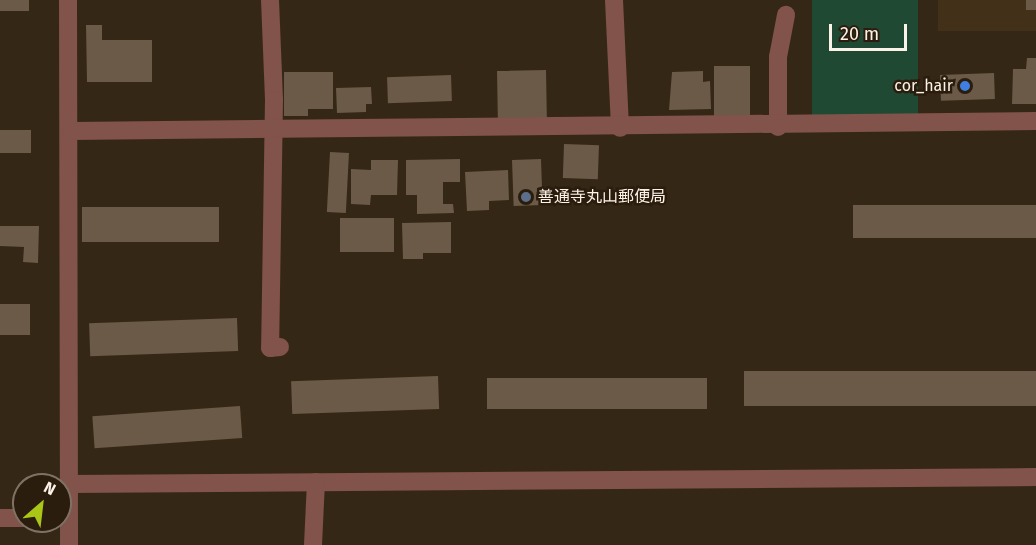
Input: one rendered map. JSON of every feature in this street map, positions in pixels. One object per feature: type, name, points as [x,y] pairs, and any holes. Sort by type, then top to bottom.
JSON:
[{"type":"street","points":[[68,0],[71,131],[68,473]]},
{"type":"street","points":[[270,0],[274,100],[270,132],[270,348],[280,347]]},
{"type":"street","points":[[614,0],[620,128]]},
{"type":"street","points":[[778,127],[778,57],[786,15]]},
{"type":"street","points":[[71,131],[270,132],[778,127],[1036,121]]},
{"type":"street","points":[[72,484],[1036,477]]},
{"type":"street","points":[[314,545],[316,482]]},
{"type":"shaded area","points":[[938,0],[1036,0],[1036,31],[938,31]]},
{"type":"green space","points":[[812,0],[918,0],[918,116],[812,116]]},
{"type":"building","points":[[0,0],[29,0],[29,11],[0,11]]},
{"type":"building","points":[[1026,0],[1036,0],[1036,10],[1026,10]]},
{"type":"building","points":[[86,25],[102,25],[102,40],[152,40],[152,82],[87,82]]},
{"type":"building","points":[[1027,58],[1036,58],[1036,104],[1012,104],[1013,69],[1026,69]]},
{"type":"building","points":[[714,66],[750,66],[750,116],[714,116]]},
{"type":"building","points":[[546,70],[547,120],[498,121],[497,71]]},
{"type":"building","points":[[703,71],[703,82],[710,81],[711,109],[669,110],[672,72]]},
{"type":"building","points":[[284,72],[333,72],[333,109],[308,109],[308,116],[284,116]]},
{"type":"building","points":[[994,73],[995,99],[941,101],[940,75]]},
{"type":"building","points":[[451,75],[452,101],[388,103],[387,77]]},
{"type":"building","points":[[371,87],[372,104],[366,104],[366,112],[337,113],[336,88]]},
{"type":"building","points":[[0,130],[31,130],[31,153],[0,153]]},
{"type":"building","points":[[564,144],[599,145],[598,179],[563,178]]},
{"type":"building","points":[[330,152],[349,153],[346,213],[327,212]]},
{"type":"building","points":[[460,159],[460,182],[443,182],[443,204],[453,204],[454,213],[417,214],[417,195],[406,195],[406,160]]},
{"type":"building","points":[[541,159],[543,205],[514,206],[512,160]]},
{"type":"building","points":[[371,160],[398,160],[397,195],[371,195],[370,205],[351,204],[351,169],[371,170]]},
{"type":"building","points":[[508,170],[509,200],[489,201],[489,210],[467,211],[465,172]]},
{"type":"building","points":[[853,205],[1036,205],[1036,238],[853,238]]},
{"type":"building","points":[[82,207],[219,207],[219,242],[82,242]]},
{"type":"building","points":[[340,218],[394,218],[394,252],[340,252]]},
{"type":"building","points":[[451,222],[451,253],[423,253],[423,259],[403,259],[402,223]]},
{"type":"building","points":[[0,226],[39,226],[38,263],[23,262],[24,247],[0,246]]},
{"type":"building","points":[[0,304],[30,304],[30,335],[0,335]]},
{"type":"building","points":[[237,318],[238,351],[90,356],[89,323]]},
{"type":"building","points":[[744,371],[1036,371],[1036,406],[744,406]]},
{"type":"building","points":[[438,376],[439,409],[292,414],[291,381]]},
{"type":"building","points":[[487,378],[707,378],[707,409],[487,409]]},
{"type":"building","points":[[240,406],[242,438],[95,448],[92,416]]},
{"type":"place","name":"cor_hair","points":[[965,86]]},
{"type":"place","name":"善通寺丸山郵便局","points":[[526,197]]}]
